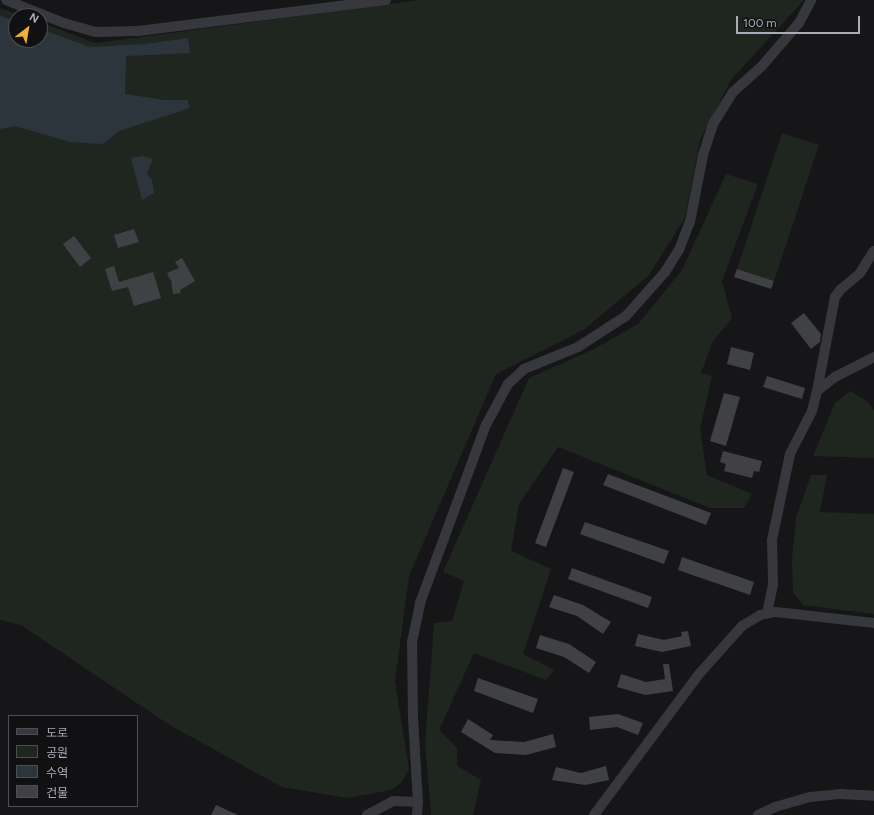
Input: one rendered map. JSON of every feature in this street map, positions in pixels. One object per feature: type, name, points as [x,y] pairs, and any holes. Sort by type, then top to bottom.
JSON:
[{"type":"street","points":[[6,0],[64,23],[96,32],[138,31],[386,0]]},
{"type":"street","points":[[417,815],[418,802],[413,719],[412,642],[420,603],[486,425],[508,384],[524,369],[578,347],[599,335],[626,316],[665,272],[679,250],[690,222],[703,154],[713,124],[732,93],[762,66],[799,23],[811,0]]},
{"type":"street","points":[[767,614],[773,584],[772,540],[779,499],[790,454],[812,411],[835,297],[840,290],[860,273],[874,251]]},
{"type":"street","points":[[817,391],[835,377],[874,357]]},
{"type":"street","points":[[594,815],[700,673],[742,626],[760,615],[782,612],[874,623]]},
{"type":"street","points":[[758,815],[775,807],[811,797],[841,794],[874,796]]},
{"type":"street","points":[[367,815],[393,801],[418,802]]},
{"type":"green space","points":[[420,0],[804,0],[731,80],[700,141],[685,218],[649,275],[585,329],[496,374],[409,576],[395,681],[409,769],[401,783],[391,790],[347,798],[282,787],[168,724],[21,625],[0,620],[0,8],[8,11],[8,48],[48,48],[48,25],[95,43]]},
{"type":"green space","points":[[782,133],[819,145],[774,281],[737,269]]},
{"type":"green space","points":[[726,174],[758,184],[722,281],[732,318],[713,341],[701,373],[712,376],[700,429],[707,475],[752,494],[744,508],[710,508],[558,447],[519,504],[511,551],[551,569],[523,654],[555,670],[546,680],[474,653],[439,730],[457,748],[457,766],[481,780],[473,815],[431,815],[425,744],[434,623],[452,621],[464,581],[443,572],[529,378],[592,350],[638,324],[682,270]]},
{"type":"green space","points":[[850,391],[867,401],[874,410],[874,458],[813,456],[835,403]]},
{"type":"green space","points":[[811,475],[827,475],[820,512],[874,514],[874,614],[803,605],[793,592],[792,559],[796,518]]},
{"type":"water","points":[[0,16],[8,18],[8,48],[48,48],[48,32],[90,47],[145,44],[188,38],[190,53],[126,56],[125,94],[165,100],[187,100],[190,108],[119,131],[103,144],[70,142],[15,126],[0,129]]},
{"type":"water","points":[[143,156],[153,159],[147,174],[152,180],[154,193],[142,200],[131,158]]},
{"type":"building","points":[[134,229],[139,242],[118,248],[114,235]]},
{"type":"building","points":[[74,236],[91,258],[80,267],[63,244]]},
{"type":"building","points":[[182,258],[195,281],[180,290],[181,293],[173,294],[171,279],[170,280],[167,273],[179,268],[175,262]]},
{"type":"building","points":[[114,266],[119,282],[153,272],[161,298],[134,306],[128,287],[112,291],[105,269]]},
{"type":"building","points":[[737,269],[774,281],[771,289],[734,277]]},
{"type":"building","points":[[804,313],[821,334],[820,342],[811,349],[791,323]]},
{"type":"building","points":[[731,347],[754,353],[750,370],[727,364]]},
{"type":"building","points":[[767,376],[805,388],[802,399],[763,387]]},
{"type":"building","points":[[724,393],[740,397],[726,446],[710,441]]},
{"type":"building","points":[[723,451],[762,461],[759,472],[754,471],[752,478],[724,471],[726,464],[720,462]]},
{"type":"building","points":[[563,468],[574,472],[546,547],[535,543]]},
{"type":"building","points":[[608,474],[711,513],[706,525],[603,485]]},
{"type":"building","points":[[585,522],[669,551],[664,564],[580,534]]},
{"type":"building","points":[[682,557],[754,582],[750,595],[678,570]]},
{"type":"building","points":[[572,568],[652,597],[648,608],[568,579]]},
{"type":"building","points":[[554,595],[583,605],[611,622],[603,634],[577,616],[549,607]]},
{"type":"building","points":[[688,631],[691,646],[662,652],[635,646],[638,634],[664,640],[682,636],[681,632]]},
{"type":"building","points":[[540,635],[569,644],[596,662],[589,673],[564,657],[536,648]]},
{"type":"building","points":[[663,664],[669,664],[673,691],[645,695],[617,687],[621,674],[646,682],[665,679]]},
{"type":"building","points":[[478,678],[538,699],[533,713],[474,691]]},
{"type":"building","points":[[618,714],[643,723],[638,735],[617,727],[590,730],[589,717]]},
{"type":"building","points":[[468,719],[493,735],[490,740],[524,742],[553,734],[556,747],[526,755],[495,753],[461,732]]},
{"type":"building","points":[[606,766],[609,780],[585,785],[552,780],[556,767],[581,773]]},
{"type":"building","points":[[216,805],[238,815],[211,815]]}]
